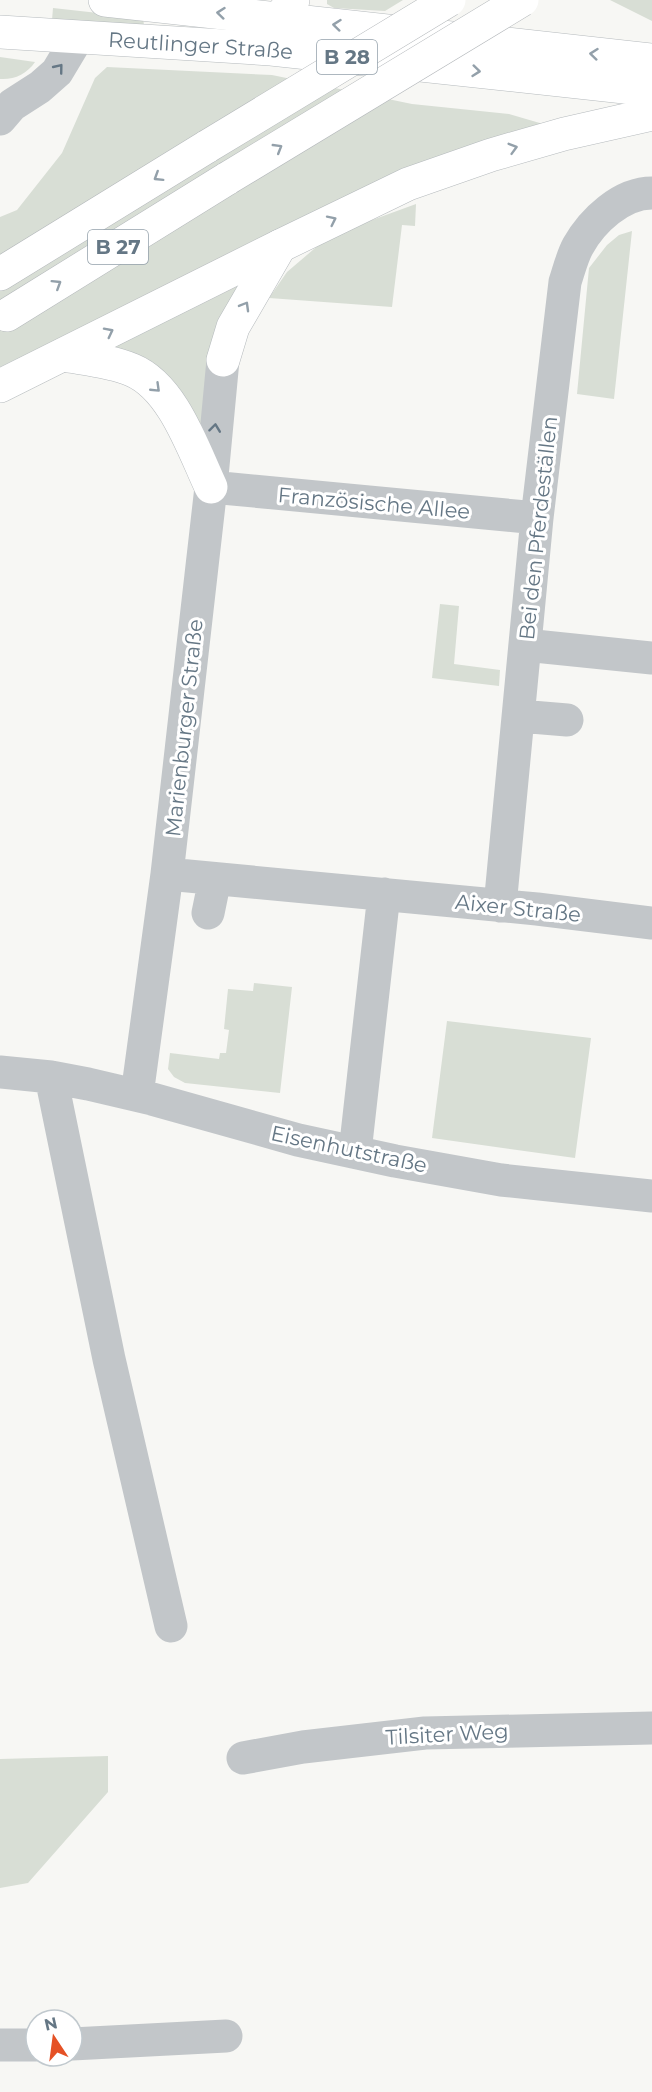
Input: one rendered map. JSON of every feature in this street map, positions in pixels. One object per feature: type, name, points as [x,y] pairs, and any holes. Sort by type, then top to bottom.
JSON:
[{"type":"main road","name":"Reutlinger Straße","points":[[105,0],[286,9],[652,60]]},
{"type":"main road","name":"B 27","points":[[0,274],[449,0]]},
{"type":"main road","name":"B 27","points":[[4,317],[522,0]]},
{"type":"main road","name":"Reutlinger Straße","points":[[0,32],[271,49],[652,90]]},
{"type":"main road","points":[[0,386],[408,184],[491,155],[564,134],[652,114]]},
{"type":"main road","points":[[223,360],[233,327],[280,246]]},
{"type":"main road","points":[[63,355],[134,370],[151,382],[164,395],[186,432],[211,487]]},
{"type":"street","points":[[0,119],[12,105],[15,92],[57,72],[78,37]]},
{"type":"street","name":"Bei den Pferdeställen","points":[[501,906],[537,518],[565,282],[578,247],[587,233],[611,208],[630,197],[652,193]]},
{"type":"street","name":"Marienburger Straße","points":[[136,1095],[167,874],[211,487],[223,360]]},
{"type":"street","name":"Französische Allee","points":[[211,487],[537,518]]},
{"type":"street","points":[[525,645],[652,658]]},
{"type":"street","points":[[519,716],[567,720]]},
{"type":"street","name":"Aixer Straße","points":[[167,874],[652,922]]},
{"type":"street","points":[[208,913],[214,879]]},
{"type":"street","points":[[356,1152],[384,894]]},
{"type":"street","name":"Eisenhutstraße","points":[[0,1072],[51,1077],[136,1095],[298,1140],[501,1180],[652,1196]]},
{"type":"street","points":[[51,1077],[109,1359],[171,1626]]},
{"type":"street","name":"Tilsiter Weg","points":[[243,1758],[303,1747],[425,1733],[652,1728]]},
{"type":"street","points":[[84,2043],[226,2037]]},
{"type":"street","points":[[0,2045],[24,2045]]},
{"type":"shaded area","points":[[327,0],[403,0],[385,11],[334,8],[327,4]]},
{"type":"shaded area","points":[[610,0],[652,0],[652,21]]},
{"type":"shaded area","points":[[53,8],[143,18],[144,25],[52,20]]},
{"type":"shaded area","points":[[0,57],[35,62],[20,75],[0,79]]},
{"type":"shaded area","points":[[107,67],[272,75],[412,104],[509,114],[550,126],[280,246],[239,315],[214,439],[164,395],[63,355],[0,386],[0,217],[17,210],[62,153],[95,78]]},
{"type":"shaded area","points":[[416,204],[415,226],[402,225],[392,307],[269,298],[287,272],[321,243],[364,223]]},
{"type":"shaded area","points":[[632,231],[614,399],[577,394],[589,268],[607,245],[619,235]]},
{"type":"shaded area","points":[[440,604],[459,606],[454,664],[500,670],[499,686],[432,678]]},
{"type":"shaded area","points":[[254,983],[292,987],[280,1093],[185,1083],[174,1077],[168,1069],[170,1053],[219,1059],[220,1053],[226,1053],[229,1030],[224,1029],[228,989],[253,991]]},
{"type":"shaded area","points":[[447,1021],[591,1038],[575,1158],[432,1138]]},
{"type":"shaded area","points":[[108,1756],[108,1792],[28,1883],[0,1888],[0,1759]]}]
